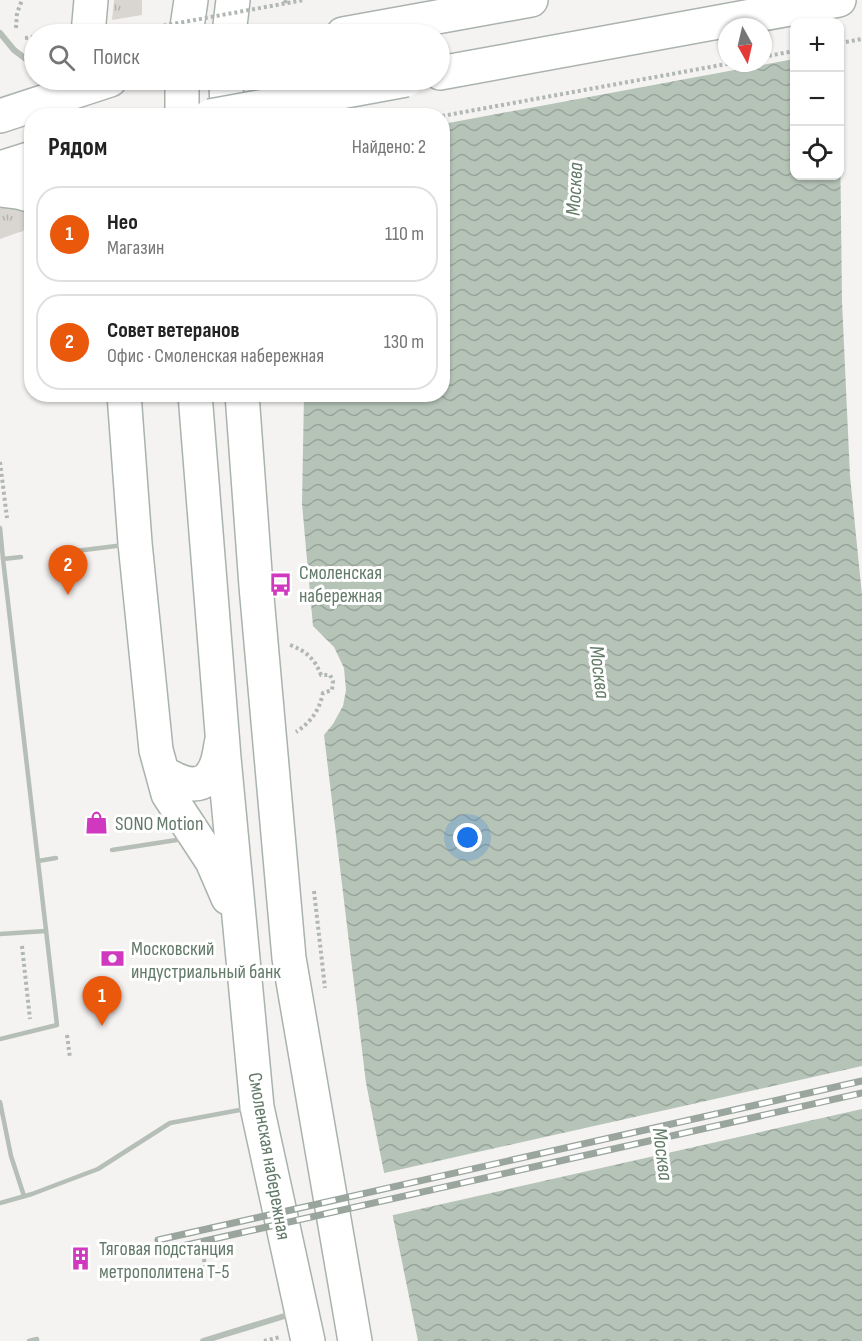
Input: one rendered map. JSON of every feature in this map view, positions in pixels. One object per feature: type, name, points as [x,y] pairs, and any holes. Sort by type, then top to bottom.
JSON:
[{"type":"main road","points":[[89,24],[91,0]]},
{"type":"main road","points":[[187,24],[191,0]]},
{"type":"main road","points":[[230,24],[232,0]]},
{"type":"main road","points":[[398,24],[531,0]]},
{"type":"main road","points":[[450,71],[839,0]]},
{"type":"main road","points":[[0,116],[69,90]]},
{"type":"main road","points":[[182,90],[182,108]]},
{"type":"main road","points":[[226,90],[227,108]]},
{"type":"main road","points":[[254,108],[352,90]]},
{"type":"main road","points":[[0,168],[24,160]]},
{"type":"main road","points":[[0,190],[24,194]]},
{"type":"main road","points":[[125,402],[135,543],[168,794],[212,861],[239,931]]},
{"type":"main road","name":"Смоленская набережная","points":[[196,402],[222,736],[257,1107],[296,1330]]},
{"type":"main road","points":[[243,402],[289,958],[355,1341]]},
{"type":"main road","points":[[164,764],[184,783],[195,785],[206,780],[213,774],[219,759],[222,736]]},
{"type":"main road","points":[[164,764],[186,796],[205,815],[231,833],[266,895],[289,958]]},
{"type":"street","points":[[0,33],[14,50],[24,57]]},
{"type":"street","points":[[202,1341],[296,1330]]},
{"type":"lane","points":[[0,528],[57,1025],[0,1039]]},
{"type":"lane","points":[[68,552],[135,543]]},
{"type":"lane","points":[[3,560],[21,558]]},
{"type":"lane","points":[[112,850],[195,837]]},
{"type":"lane","points":[[38,861],[56,858]]},
{"type":"lane","points":[[0,934],[46,931]]},
{"type":"lane","points":[[0,1102],[11,1156],[24,1196]]},
{"type":"lane","points":[[0,1203],[98,1169],[170,1123],[257,1107]]},
{"type":"lane","points":[[29,1341],[37,1339],[37,1341]]},
{"type":"path","points":[[22,0],[17,14],[16,28],[22,39]]},
{"type":"path","points":[[171,24],[304,0]]},
{"type":"path","points":[[844,42],[862,39]]},
{"type":"path","points":[[772,55],[790,52]]},
{"type":"path","points":[[450,115],[718,66]]},
{"type":"path","points":[[286,644],[287,655]]},
{"type":"path","points":[[297,648],[308,654],[316,663],[321,675],[330,675],[333,681],[332,690],[323,693],[313,719],[304,726]]},
{"type":"path","points":[[294,721],[297,741]]},
{"type":"path","points":[[313,882],[325,989]]},
{"type":"path","points":[[21,932],[32,1032]]},
{"type":"path","points":[[204,1258],[205,1266]]},
{"type":"path","points":[[264,1341],[296,1330]]},
{"type":"green space","points":[[114,0],[142,0],[142,15],[112,20]]},
{"type":"green space","points":[[0,199],[24,204],[24,230],[0,239]]},
{"type":"water","name":"Москва","points":[[790,22],[790,180],[841,180],[842,302],[850,476],[862,595],[862,1341],[418,1341],[366,1083],[324,735],[343,706],[346,690],[344,668],[334,647],[313,626],[302,504],[304,402],[450,402],[450,108],[442,108],[441,90],[450,90],[450,34],[718,25],[718,72],[772,72],[772,23]]},
{"type":"pier","points":[[327,0],[823,0],[822,18],[790,18],[790,60],[772,63],[772,18],[718,18],[718,72],[724,72],[450,123],[450,108],[322,108],[323,90],[450,90],[450,24],[326,24]]},
{"type":"pier","points":[[862,1066],[862,1109],[389,1216],[380,1174]]},
{"type":"railway","points":[[158,1240],[862,1081]]},
{"type":"railway","points":[[160,1251],[862,1093]]},
{"type":"place","name":"Смоленская набережная","points":[[281,584]]},
{"type":"place","name":"Совет ветеранов","points":[[68,595]]},
{"type":"place","name":"SONO Motion","points":[[97,823]]},
{"type":"place","name":"Московский индустриальный банк","points":[[113,959]]},
{"type":"place","name":"Нео","points":[[102,1026]]},
{"type":"place","name":"Тяговая подстанция метрополитена Т-5","points":[[81,1259]]}]
